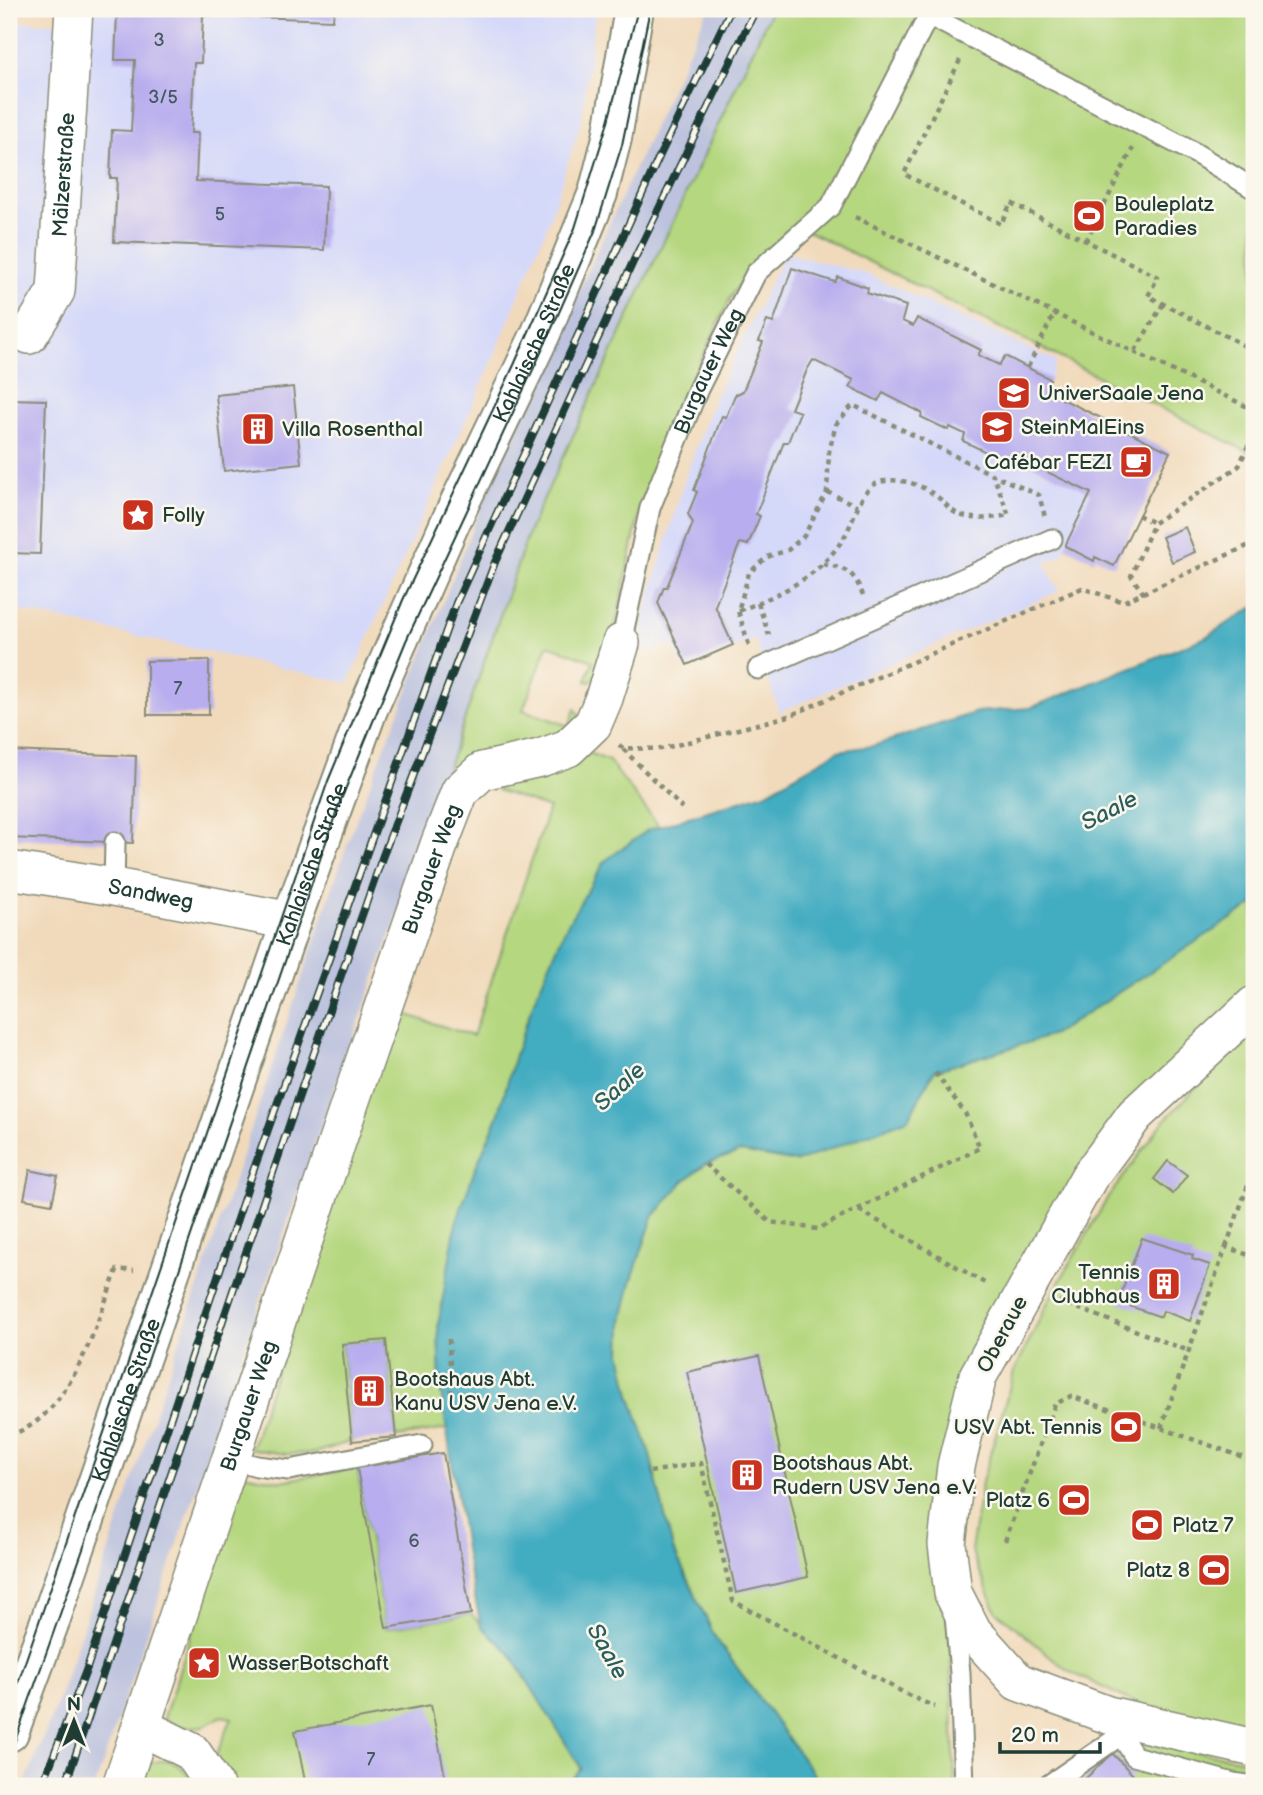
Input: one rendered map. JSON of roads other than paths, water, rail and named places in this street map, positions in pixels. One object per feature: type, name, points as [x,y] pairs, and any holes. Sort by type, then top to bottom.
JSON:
[{"type":"main road","name":"Kahlaische Straße","points":[[9,1732],[291,921],[368,709],[450,523],[541,333],[598,192],[612,138],[634,9]]},
{"type":"street","name":"Mälzerstraße","points":[[29,335],[56,291],[74,9]]},
{"type":"street","name":"Burgauer Weg","points":[[121,1786],[352,1097],[439,845],[460,792],[482,771],[540,758],[568,748],[593,724],[621,643]]},
{"type":"street","name":"Sandweg","points":[[9,870],[291,921]]},
{"type":"street","name":"Oberaue","points":[[953,1593],[947,1544],[956,1466],[978,1377],[1089,1177],[1135,1115],[1254,1005]]},
{"type":"street","points":[[953,1593],[973,1632],[1018,1682],[1121,1724],[1254,1748]]},
{"type":"street","points":[[142,1727],[192,1752],[215,1786]]},
{"type":"lane","points":[[930,12],[971,38],[1195,153],[1254,189]]},
{"type":"lane","name":"Burgauer Weg","points":[[621,643],[650,508],[698,389],[756,273],[831,206],[930,12]]},
{"type":"lane","points":[[758,669],[1052,540]]},
{"type":"lane","points":[[114,887],[115,842]]},
{"type":"lane","points":[[232,1459],[257,1466],[289,1470],[422,1445]]},
{"type":"lane","name":"Oberaue","points":[[953,1593],[964,1786]]},
{"type":"lane","points":[[1047,1786],[1121,1724],[1134,1756],[1233,1783],[1254,1786]]},
{"type":"water","name":"Saale","points":[[1254,607],[1254,904],[1053,1035],[934,1071],[908,1119],[797,1162],[740,1152],[705,1164],[682,1183],[653,1217],[631,1282],[622,1320],[621,1353],[673,1549],[715,1637],[822,1786],[566,1786],[581,1768],[510,1653],[481,1626],[467,1561],[440,1386],[438,1325],[456,1223],[475,1169],[498,1117],[515,1055],[535,998],[567,925],[605,861],[648,830],[765,793],[838,751],[873,746],[977,712],[1030,708],[1204,638]]},
{"type":"tram line","points":[[9,1709],[328,781],[403,600],[514,365],[575,228],[607,125],[638,9]]},
{"type":"tram line","points":[[9,1758],[338,807],[406,641],[595,231],[622,145],[650,9]]},
{"type":"railway","points":[[42,1786],[87,1668],[250,1180],[456,603],[660,155],[731,9]]},
{"type":"railway","points":[[65,1786],[382,858],[495,562],[633,262],[756,9]]},
{"type":"place","name":"Bouleplatz Paradies","points":[[1089,216]]},
{"type":"place","name":"UniverSaale Jena","points":[[1014,393]]},
{"type":"place","name":"SteinMalEins","points":[[997,427]]},
{"type":"place","name":"Villa Rosenthal","points":[[258,429]]},
{"type":"place","name":"Cafébar FEZI","points":[[1136,462]]},
{"type":"place","name":"Folly","points":[[138,515]]},
{"type":"place","name":"Tennis Clubhaus","points":[[1164,1284]]},
{"type":"place","name":"Bootshaus Abt. Kanu USV Jena e.V.","points":[[369,1391]]},
{"type":"place","name":"USV Abt. Tennis","points":[[1126,1427]]},
{"type":"place","name":"Bootshaus Abt. Rudern USV Jena e.V.","points":[[747,1475]]},
{"type":"place","name":"Platz 6","points":[[1074,1500]]},
{"type":"place","name":"Platz 7","points":[[1147,1525]]},
{"type":"place","name":"Platz 8","points":[[1214,1570]]},
{"type":"place","name":"WasserBotschaft","points":[[204,1663]]}]
